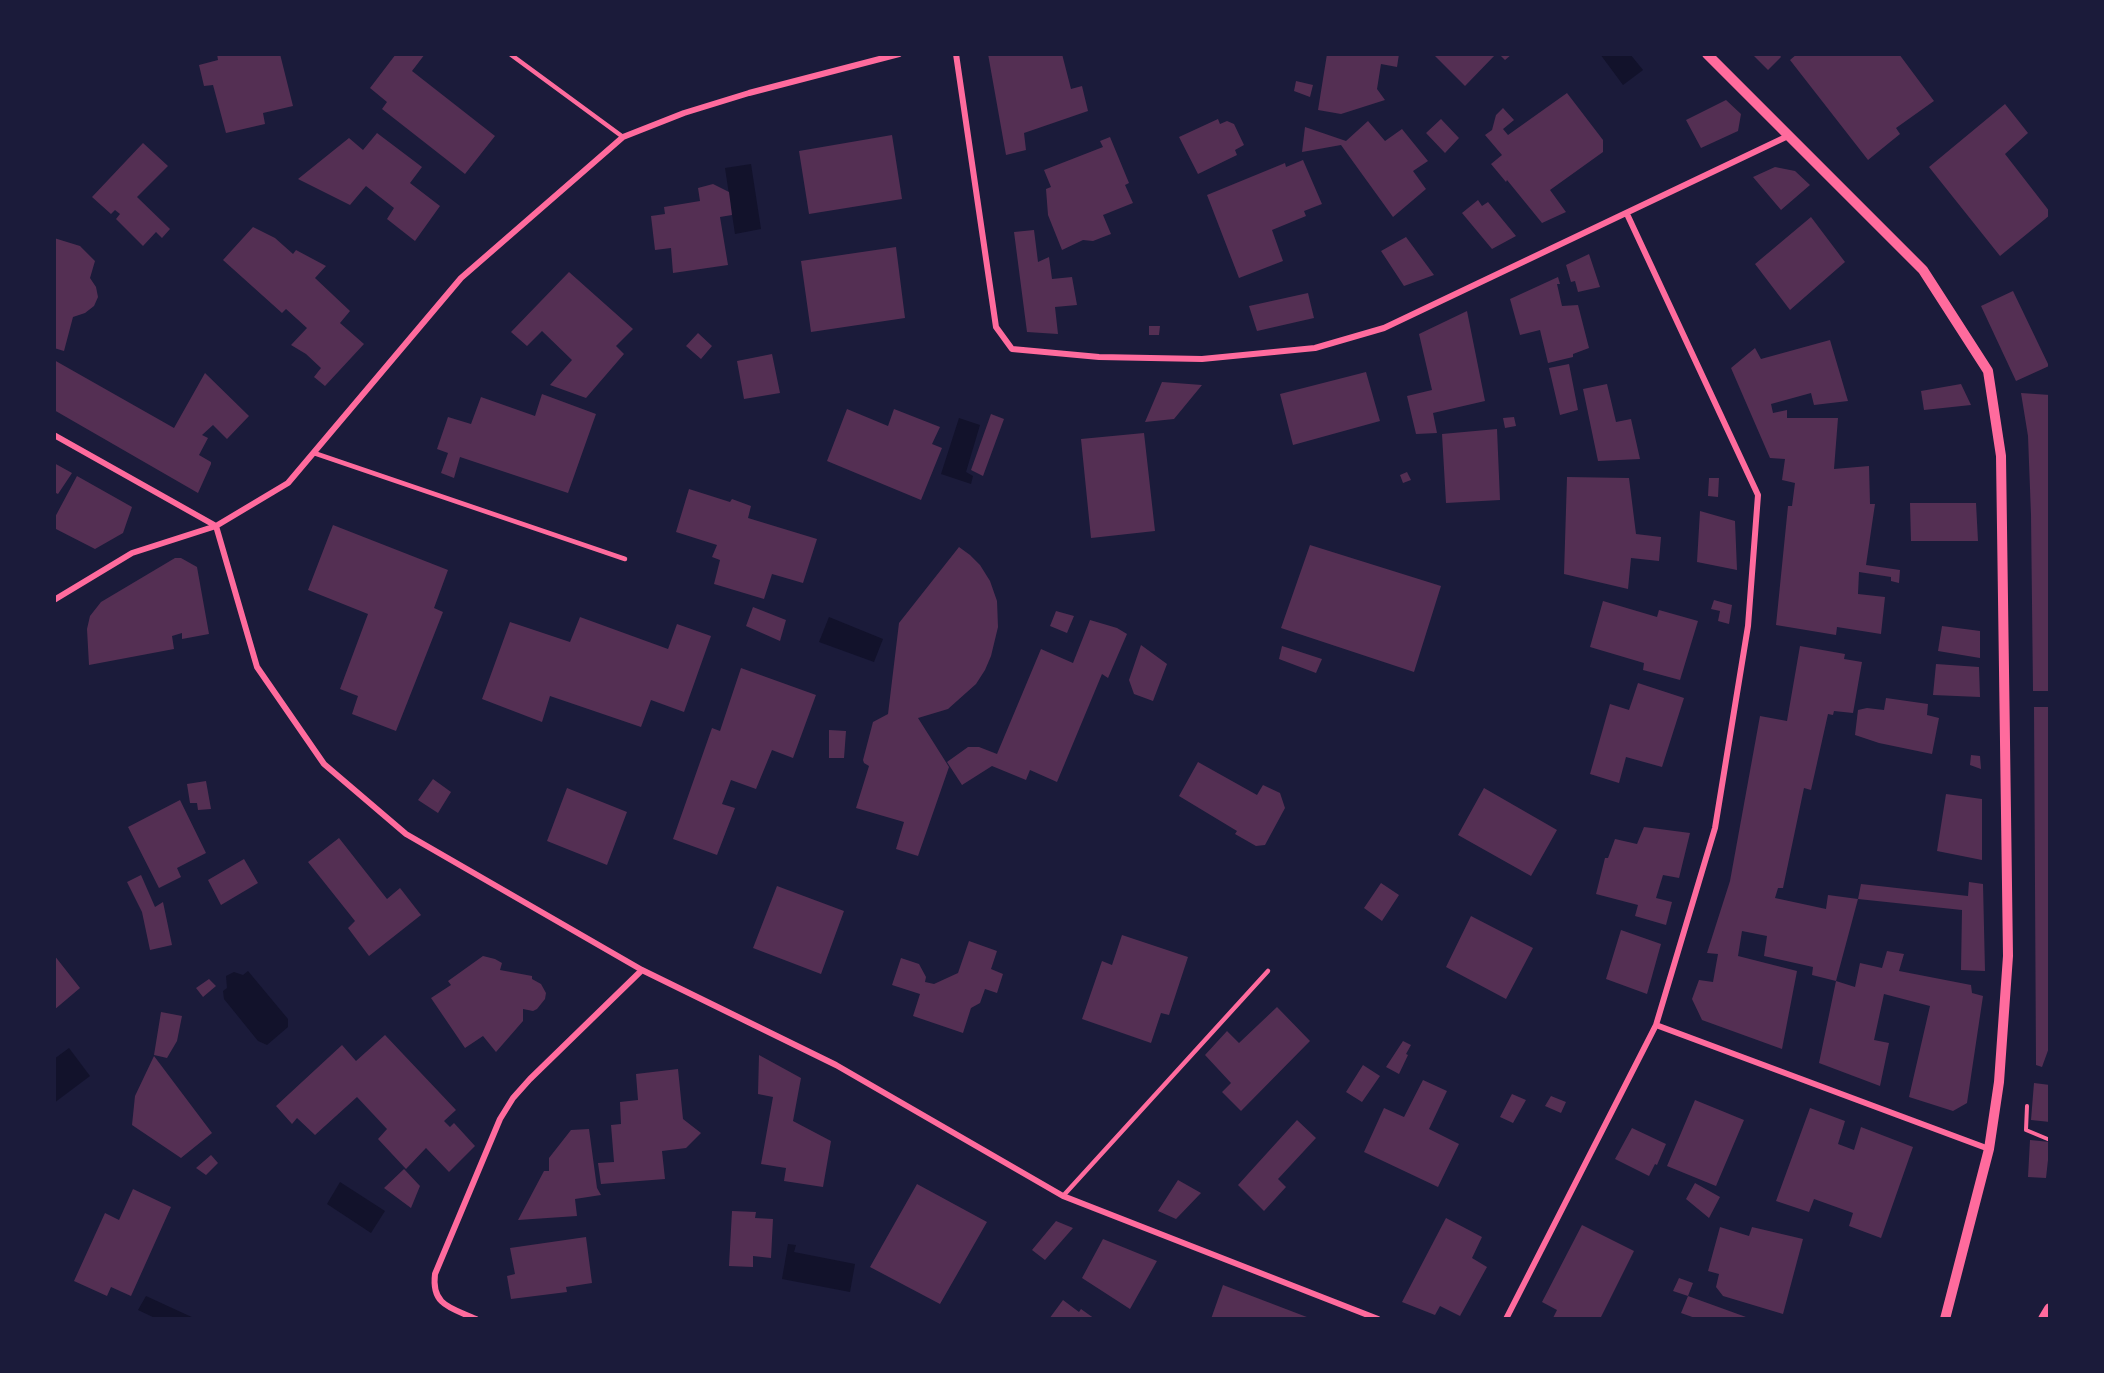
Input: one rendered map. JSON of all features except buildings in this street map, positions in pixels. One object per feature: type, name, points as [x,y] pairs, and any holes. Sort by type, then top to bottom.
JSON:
[{"type":"main road","points":[[2044,1319],[2050,1309]]},
{"type":"street","points":[[54,600],[132,553],[216,526],[288,483],[461,279],[623,137],[684,113],[899,54]]},
{"type":"street","points":[[956,54],[996,327],[1012,349],[1099,357],[1202,359],[1315,348],[1384,328],[1788,136]]},
{"type":"street","points":[[1707,54],[1923,270],[1988,371],[2001,456],[2008,944],[1999,1082],[1989,1149],[1944,1319]]},
{"type":"street","points":[[1506,1319],[1656,1025],[1715,828],[1748,626],[1758,495],[1627,214]]},
{"type":"street","points":[[54,435],[216,526],[257,668],[324,764],[406,834],[642,970],[836,1065],[1063,1196],[1378,1319]]},
{"type":"street","points":[[476,1319],[445,1306],[435,1293],[435,1274],[500,1119],[513,1098],[530,1079],[642,970]]},
{"type":"street","points":[[1656,1025],[1989,1149]]},
{"type":"lane","points":[[510,54],[623,137]]},
{"type":"lane","points":[[314,453],[625,559]]},
{"type":"lane","points":[[1063,1196],[1268,971]]},
{"type":"path","points":[[2026,1130],[2050,1140]]},
{"type":"shaded area","points":[[1600,54],[1630,54],[1643,70],[1623,85]]},
{"type":"shaded area","points":[[751,164],[761,229],[735,234],[725,168]]},
{"type":"shaded area","points":[[959,418],[980,425],[966,472],[973,476],[971,484],[941,474]]},
{"type":"shaded area","points":[[829,617],[883,639],[874,662],[819,642]]},
{"type":"shaded area","points":[[248,971],[288,1019],[288,1027],[267,1045],[258,1041],[224,999],[223,991],[227,988],[226,976],[234,972],[243,975]]},
{"type":"shaded area","points":[[69,1048],[90,1076],[54,1103],[54,1059]]},
{"type":"shaded area","points":[[340,1182],[385,1211],[371,1233],[327,1204]]},
{"type":"shaded area","points":[[788,1244],[796,1245],[794,1252],[855,1264],[850,1292],[782,1279]]},
{"type":"shaded area","points":[[146,1296],[196,1319],[157,1319],[138,1310]]}]
